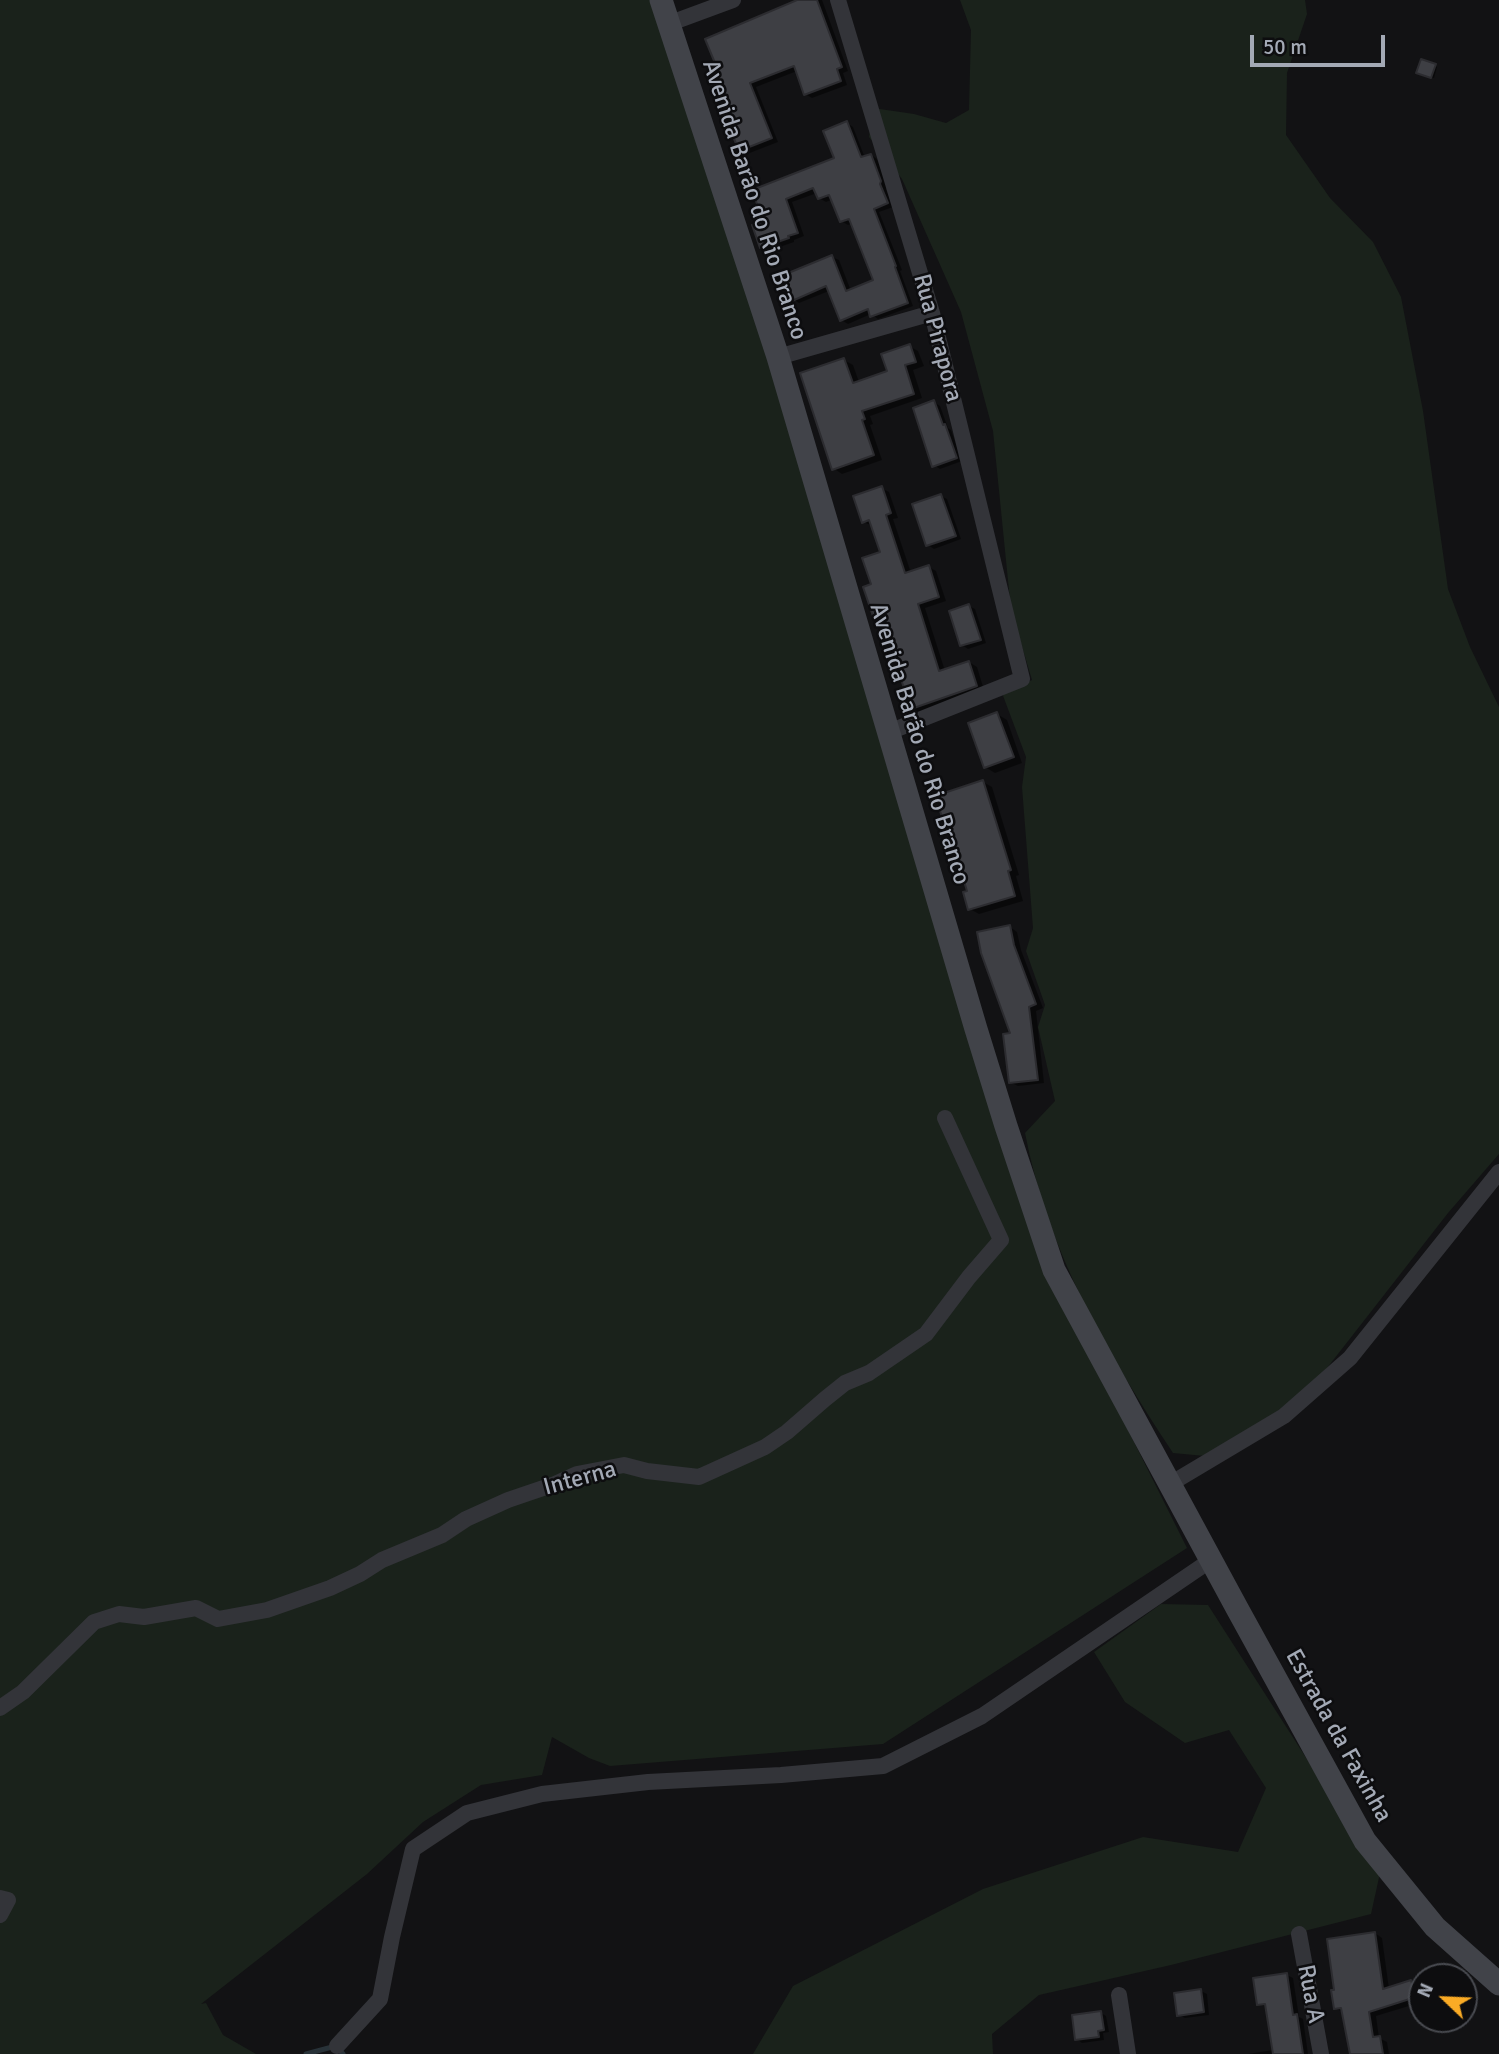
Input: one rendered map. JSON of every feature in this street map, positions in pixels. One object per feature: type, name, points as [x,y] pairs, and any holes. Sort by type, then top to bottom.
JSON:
[{"type":"street","name":"Avenida Barão do Rio Branco","points":[[661,0],[778,356],[998,1102],[1054,1270],[1170,1484]]},
{"type":"street","points":[[668,24],[733,0]]},
{"type":"street","name":"Rua Pirapora","points":[[838,0],[932,313],[1022,679],[889,732]]},
{"type":"street","points":[[778,356],[932,313]]},
{"type":"street","name":"Interna","points":[[0,1708],[23,1692],[94,1622],[119,1614],[144,1617],[196,1608],[218,1619],[267,1610],[330,1588],[382,1560],[442,1535],[466,1519],[497,1504],[577,1474],[624,1465],[647,1471],[699,1477],[765,1447],[845,1383],[869,1373],[926,1334],[1001,1240],[945,1118]]},
{"type":"street","points":[[1170,1484],[1284,1416],[1350,1358],[1499,1172]]},
{"type":"street","name":"Estrada da Faxinha","points":[[1170,1484],[1365,1841],[1435,1927],[1499,1984]]},
{"type":"street","points":[[337,2046],[380,1999],[412,1849],[467,1813],[542,1794],[648,1782],[883,1766],[982,1716],[1211,1560]]},
{"type":"street","points":[[0,1898],[8,1900],[0,1915]]},
{"type":"street","name":"Rua A","points":[[1299,1934],[1321,2054]]},
{"type":"street","points":[[1119,1995],[1128,2054]]},
{"type":"shaded area","points":[[0,0],[657,0],[1048,1270],[1187,1548],[883,1744],[610,1766],[589,1758],[552,1737],[542,1775],[481,1785],[423,1822],[367,1874],[201,2004],[206,2003],[223,2035],[256,2054],[0,2054]]},
{"type":"shaded area","points":[[960,0],[1305,0],[1307,14],[1287,73],[1286,135],[1330,198],[1373,242],[1401,297],[1423,411],[1448,589],[1470,647],[1499,707],[1499,1154],[1448,1213],[1320,1377],[1254,1432],[1205,1456],[1173,1453],[1103,1339],[1083,1301],[1049,1220],[1025,1133],[1055,1101],[1038,1027],[1045,1005],[1026,951],[1033,928],[1022,787],[1026,757],[1002,693],[1032,680],[1011,610],[993,431],[961,312],[902,179],[869,137],[873,108],[914,114],[946,123],[969,110],[971,30]]},
{"type":"shaded area","points":[[1161,1604],[1208,1605],[1380,1873],[1371,1914],[1171,1965],[1039,1995],[992,2034],[993,2054],[753,2054],[793,1986],[983,1889],[1143,1837],[1238,1852],[1266,1788],[1229,1730],[1185,1743],[1125,1702],[1094,1652]]},
{"type":"building","points":[[797,0],[817,0],[842,67],[837,69],[841,81],[804,95],[794,66],[750,83],[772,138],[739,151],[707,72],[717,68],[705,39]]},
{"type":"building","points":[[1421,59],[1436,64],[1431,78],[1416,73]]},
{"type":"building","points":[[847,121],[861,157],[871,154],[881,181],[888,203],[874,209],[908,303],[870,317],[868,309],[840,321],[826,286],[792,301],[781,276],[832,255],[846,291],[873,280],[849,219],[840,222],[829,195],[818,199],[813,188],[786,199],[798,233],[760,248],[752,225],[763,221],[752,190],[834,158],[823,131]]},
{"type":"building","points":[[910,344],[916,362],[905,365],[914,394],[862,411],[865,419],[862,420],[874,455],[832,470],[800,373],[844,358],[853,383],[887,371],[881,354]]},
{"type":"building","points":[[934,400],[957,458],[932,467],[913,408]]},
{"type":"building","points":[[882,486],[891,513],[886,515],[905,573],[929,565],[939,597],[918,604],[939,671],[969,661],[977,686],[911,709],[880,617],[874,619],[863,587],[871,584],[862,558],[880,552],[869,520],[862,523],[853,496]]},
{"type":"building","points":[[941,494],[956,536],[926,546],[912,504]]},
{"type":"building","points":[[969,604],[981,640],[960,646],[949,611]]},
{"type":"building","points":[[997,712],[1014,757],[984,768],[968,723]]},
{"type":"building","points":[[983,780],[1011,870],[1008,871],[1015,896],[968,910],[963,892],[967,891],[935,796]]},
{"type":"building","points":[[1010,925],[1014,945],[1036,1004],[1029,1007],[1038,1080],[1009,1083],[1003,1034],[1010,1033],[981,953],[977,932]]},
{"type":"building","points":[[1375,1932],[1383,1989],[1408,1981],[1408,2000],[1369,2012],[1373,2037],[1380,2036],[1383,2054],[1350,2054],[1341,2008],[1334,2009],[1327,1939]]},
{"type":"building","points":[[1287,1973],[1293,2015],[1297,2014],[1303,2054],[1273,2054],[1265,2004],[1257,2005],[1253,1978]]},
{"type":"building","points":[[1201,1989],[1204,2012],[1177,2016],[1174,1993]]},
{"type":"building","points":[[1101,2011],[1104,2030],[1098,2031],[1099,2037],[1075,2040],[1072,2015]]},
{"type":"waterway","points":[[306,2054],[336,2046],[343,2054]]}]
